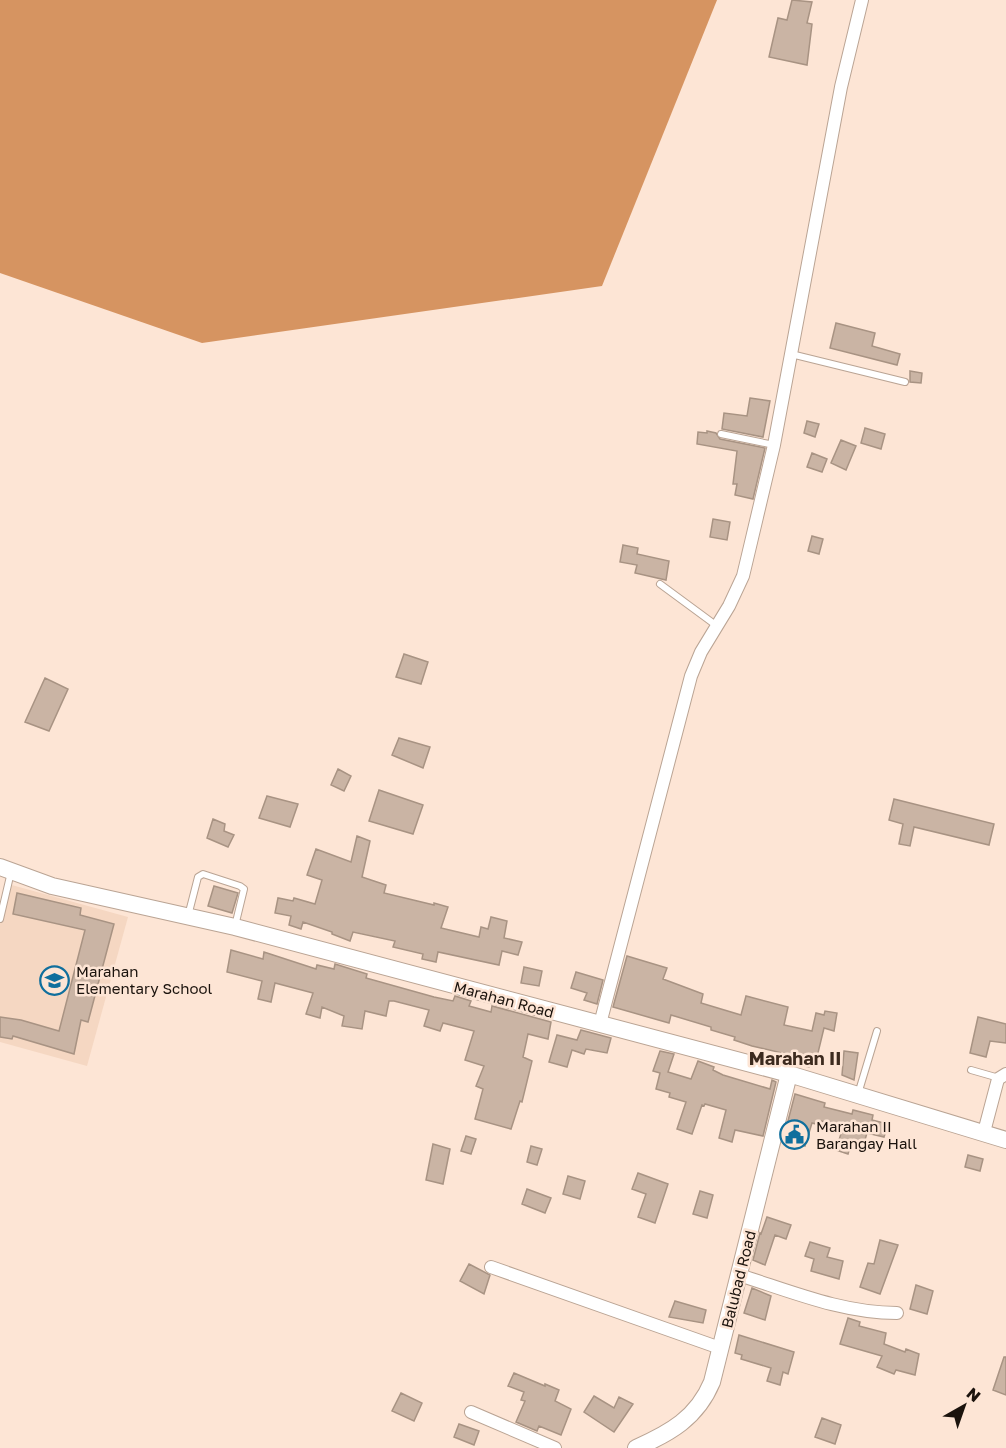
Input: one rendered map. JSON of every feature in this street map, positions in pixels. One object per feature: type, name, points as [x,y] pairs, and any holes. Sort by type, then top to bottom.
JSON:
[{"type":"main road","name":"Marahan Road","points":[[6,869],[52,886],[235,927],[789,1074],[1006,1140]]},
{"type":"main road","name":"Balubad Road","points":[[636,1448],[676,1429],[694,1413],[709,1389],[789,1074]]},
{"type":"street","points":[[600,1024],[691,676],[701,652],[729,606],[743,576],[774,445],[841,87],[862,0]]},
{"type":"street","points":[[984,1132],[1003,1076]]},
{"type":"street","points":[[491,1267],[720,1348]]},
{"type":"street","points":[[739,1275],[846,1309],[871,1313],[897,1313]]},
{"type":"street","points":[[471,1412],[555,1448]]},
{"type":"lane","points":[[791,354],[905,382]]},
{"type":"lane","points":[[721,434],[774,445]]},
{"type":"lane","points":[[660,584],[717,626]]},
{"type":"lane","points":[[0,919],[6,869]]},
{"type":"lane","points":[[188,916],[198,877],[203,874],[240,886],[244,890],[235,927]]},
{"type":"lane","points":[[858,1095],[877,1031]]},
{"type":"lane","points":[[971,1070],[1003,1076]]},
{"type":"shaded area","points":[[0,0],[717,0],[602,286],[202,343],[0,273]]},
{"type":"shaded area","name":"Marahan Elementary School","points":[[8,884],[128,917],[87,1066],[0,1042],[0,914]]},
{"type":"building","points":[[792,0],[812,2],[807,23],[812,24],[807,65],[769,57],[778,18],[787,20]]},
{"type":"building","points":[[836,323],[875,333],[872,346],[900,354],[897,365],[830,348]]},
{"type":"building","points":[[910,371],[922,373],[921,383],[910,382]]},
{"type":"building","points":[[750,398],[770,401],[763,437],[722,429],[724,413],[747,416]]},
{"type":"building","points":[[807,421],[819,424],[815,437],[804,433]]},
{"type":"building","points":[[865,428],[885,434],[881,449],[861,443]]},
{"type":"building","points":[[707,431],[716,433],[720,439],[765,448],[753,499],[735,495],[737,484],[733,484],[737,451],[697,444],[698,432],[707,433]]},
{"type":"building","points":[[841,440],[856,446],[846,470],[831,463]]},
{"type":"building","points":[[812,453],[827,459],[822,472],[807,467]]},
{"type":"building","points":[[713,519],[730,522],[727,540],[710,537]]},
{"type":"building","points":[[812,536],[823,539],[819,554],[808,551]]},
{"type":"building","points":[[623,545],[638,548],[637,554],[669,561],[666,580],[635,573],[637,565],[620,562]]},
{"type":"building","points":[[404,654],[428,662],[421,684],[396,677]]},
{"type":"building","points":[[45,678],[68,689],[49,731],[25,722]]},
{"type":"building","points":[[399,738],[430,747],[423,768],[392,755]]},
{"type":"building","points":[[338,769],[351,776],[344,791],[331,785]]},
{"type":"building","points":[[379,790],[423,805],[413,834],[369,821]]},
{"type":"building","points":[[267,796],[298,804],[290,827],[259,818]]},
{"type":"building","points":[[894,799],[994,824],[989,845],[914,827],[910,846],[899,844],[903,824],[889,820]]},
{"type":"building","points":[[213,819],[225,824],[224,831],[234,835],[228,847],[207,838]]},
{"type":"building","points":[[357,836],[370,841],[362,877],[386,885],[384,893],[448,907],[441,928],[479,937],[481,927],[488,929],[491,917],[507,921],[504,938],[522,942],[518,955],[502,951],[499,965],[438,952],[436,962],[422,959],[423,954],[393,947],[395,941],[353,932],[350,941],[303,922],[301,929],[289,925],[291,916],[275,913],[278,898],[293,901],[294,898],[315,904],[322,880],[307,875],[316,849],[351,862]]},
{"type":"building","points":[[214,886],[238,893],[232,913],[208,906]]},
{"type":"building","points":[[17,893],[81,908],[80,915],[114,924],[88,1022],[81,1020],[74,1054],[13,1036],[12,1039],[0,1037],[0,1017],[21,1020],[59,1031],[85,930],[13,914]]},
{"type":"building","points":[[231,950],[263,959],[264,952],[316,969],[317,965],[334,969],[335,964],[367,974],[366,978],[434,997],[453,1001],[455,996],[471,1001],[469,1006],[491,1012],[492,1006],[551,1022],[548,1039],[528,1034],[523,1057],[532,1061],[522,1102],[520,1101],[511,1129],[475,1119],[483,1089],[476,1086],[484,1066],[465,1060],[474,1031],[443,1023],[440,1031],[424,1026],[429,1010],[394,1001],[389,1001],[386,1016],[365,1011],[362,1029],[342,1026],[344,1016],[322,1007],[320,1018],[306,1014],[313,993],[275,983],[271,1002],[258,999],[262,981],[227,972]]},
{"type":"building","points":[[627,956],[667,968],[663,979],[703,994],[701,1003],[741,1015],[746,996],[788,1007],[784,1025],[812,1031],[816,1013],[824,1015],[825,1011],[837,1013],[834,1031],[824,1028],[817,1057],[811,1056],[809,1067],[798,1065],[799,1057],[734,1040],[735,1037],[711,1030],[711,1027],[671,1015],[669,1023],[613,1007]]},
{"type":"building","points":[[524,967],[542,971],[539,986],[521,983]]},
{"type":"building","points":[[576,972],[603,980],[597,1004],[584,1000],[587,993],[571,988]]},
{"type":"building","points":[[978,1017],[1006,1024],[1006,1043],[990,1041],[986,1057],[970,1053]]},
{"type":"building","points":[[581,1030],[611,1038],[607,1053],[586,1049],[584,1054],[572,1050],[567,1067],[549,1062],[557,1035],[577,1040]]},
{"type":"building","points":[[660,1051],[674,1054],[668,1072],[691,1079],[698,1061],[714,1067],[713,1070],[723,1075],[770,1089],[772,1080],[776,1082],[763,1136],[735,1130],[732,1142],[719,1138],[726,1110],[705,1104],[702,1105],[692,1134],[677,1129],[686,1102],[669,1097],[670,1093],[656,1089],[660,1073],[653,1071]]},
{"type":"building","points":[[844,1051],[858,1053],[854,1080],[842,1075]]},
{"type":"building","points":[[795,1094],[825,1103],[824,1107],[852,1114],[853,1110],[873,1115],[872,1120],[888,1124],[884,1137],[867,1133],[862,1150],[850,1147],[848,1154],[836,1150],[843,1127],[821,1121],[820,1125],[812,1123],[805,1146],[783,1140]]},
{"type":"building","points":[[466,1136],[476,1139],[471,1154],[461,1151]]},
{"type":"building","points":[[433,1144],[450,1149],[443,1184],[426,1180]]},
{"type":"building","points":[[531,1146],[542,1149],[537,1165],[527,1162]]},
{"type":"building","points":[[968,1155],[983,1159],[980,1171],[965,1167]]},
{"type":"building","points":[[638,1173],[668,1184],[655,1223],[638,1217],[646,1194],[632,1189]]},
{"type":"building","points":[[568,1176],[585,1181],[580,1199],[563,1194]]},
{"type":"building","points":[[527,1189],[551,1198],[545,1213],[522,1204]]},
{"type":"building","points":[[700,1191],[713,1195],[707,1218],[693,1214]]},
{"type":"building","points":[[767,1217],[791,1225],[786,1239],[775,1235],[765,1265],[753,1260]]},
{"type":"building","points":[[880,1240],[898,1245],[880,1294],[860,1287],[868,1263],[874,1264]]},
{"type":"building","points":[[810,1242],[830,1248],[827,1257],[843,1261],[839,1279],[811,1271],[814,1259],[805,1256]]},
{"type":"building","points":[[469,1264],[490,1275],[484,1294],[460,1281]]},
{"type":"building","points":[[916,1285],[933,1291],[927,1314],[910,1309]]},
{"type":"building","points":[[752,1288],[771,1296],[765,1320],[744,1313]]},
{"type":"building","points":[[675,1301],[706,1310],[703,1323],[669,1317]]},
{"type":"building","points":[[848,1318],[860,1322],[859,1326],[886,1333],[884,1344],[905,1352],[906,1349],[919,1354],[915,1375],[896,1370],[894,1374],[877,1367],[882,1356],[840,1344]]},
{"type":"building","points":[[739,1335],[794,1352],[788,1374],[783,1372],[780,1385],[767,1381],[771,1368],[741,1359],[742,1355],[735,1353]]},
{"type":"building","points":[[1004,1357],[1006,1357],[1006,1395],[993,1390]]},
{"type":"building","points":[[514,1373],[559,1390],[555,1401],[571,1409],[561,1435],[539,1426],[537,1431],[516,1422],[525,1401],[521,1400],[524,1392],[508,1386]]},
{"type":"building","points":[[401,1393],[422,1403],[414,1421],[392,1411]]},
{"type":"building","points":[[594,1396],[614,1408],[619,1397],[633,1404],[614,1432],[584,1412]]},
{"type":"building","points":[[822,1418],[841,1425],[835,1444],[815,1437]]},
{"type":"building","points":[[459,1424],[479,1431],[474,1445],[454,1437]]},
{"type":"place","name":"Marahan Elementary School","points":[[55,980]]},
{"type":"place","name":"Marahan II Barangay Hall","points":[[795,1135]]},
{"type":"district","name":"Marahan II","points":[[795,1058]]}]
